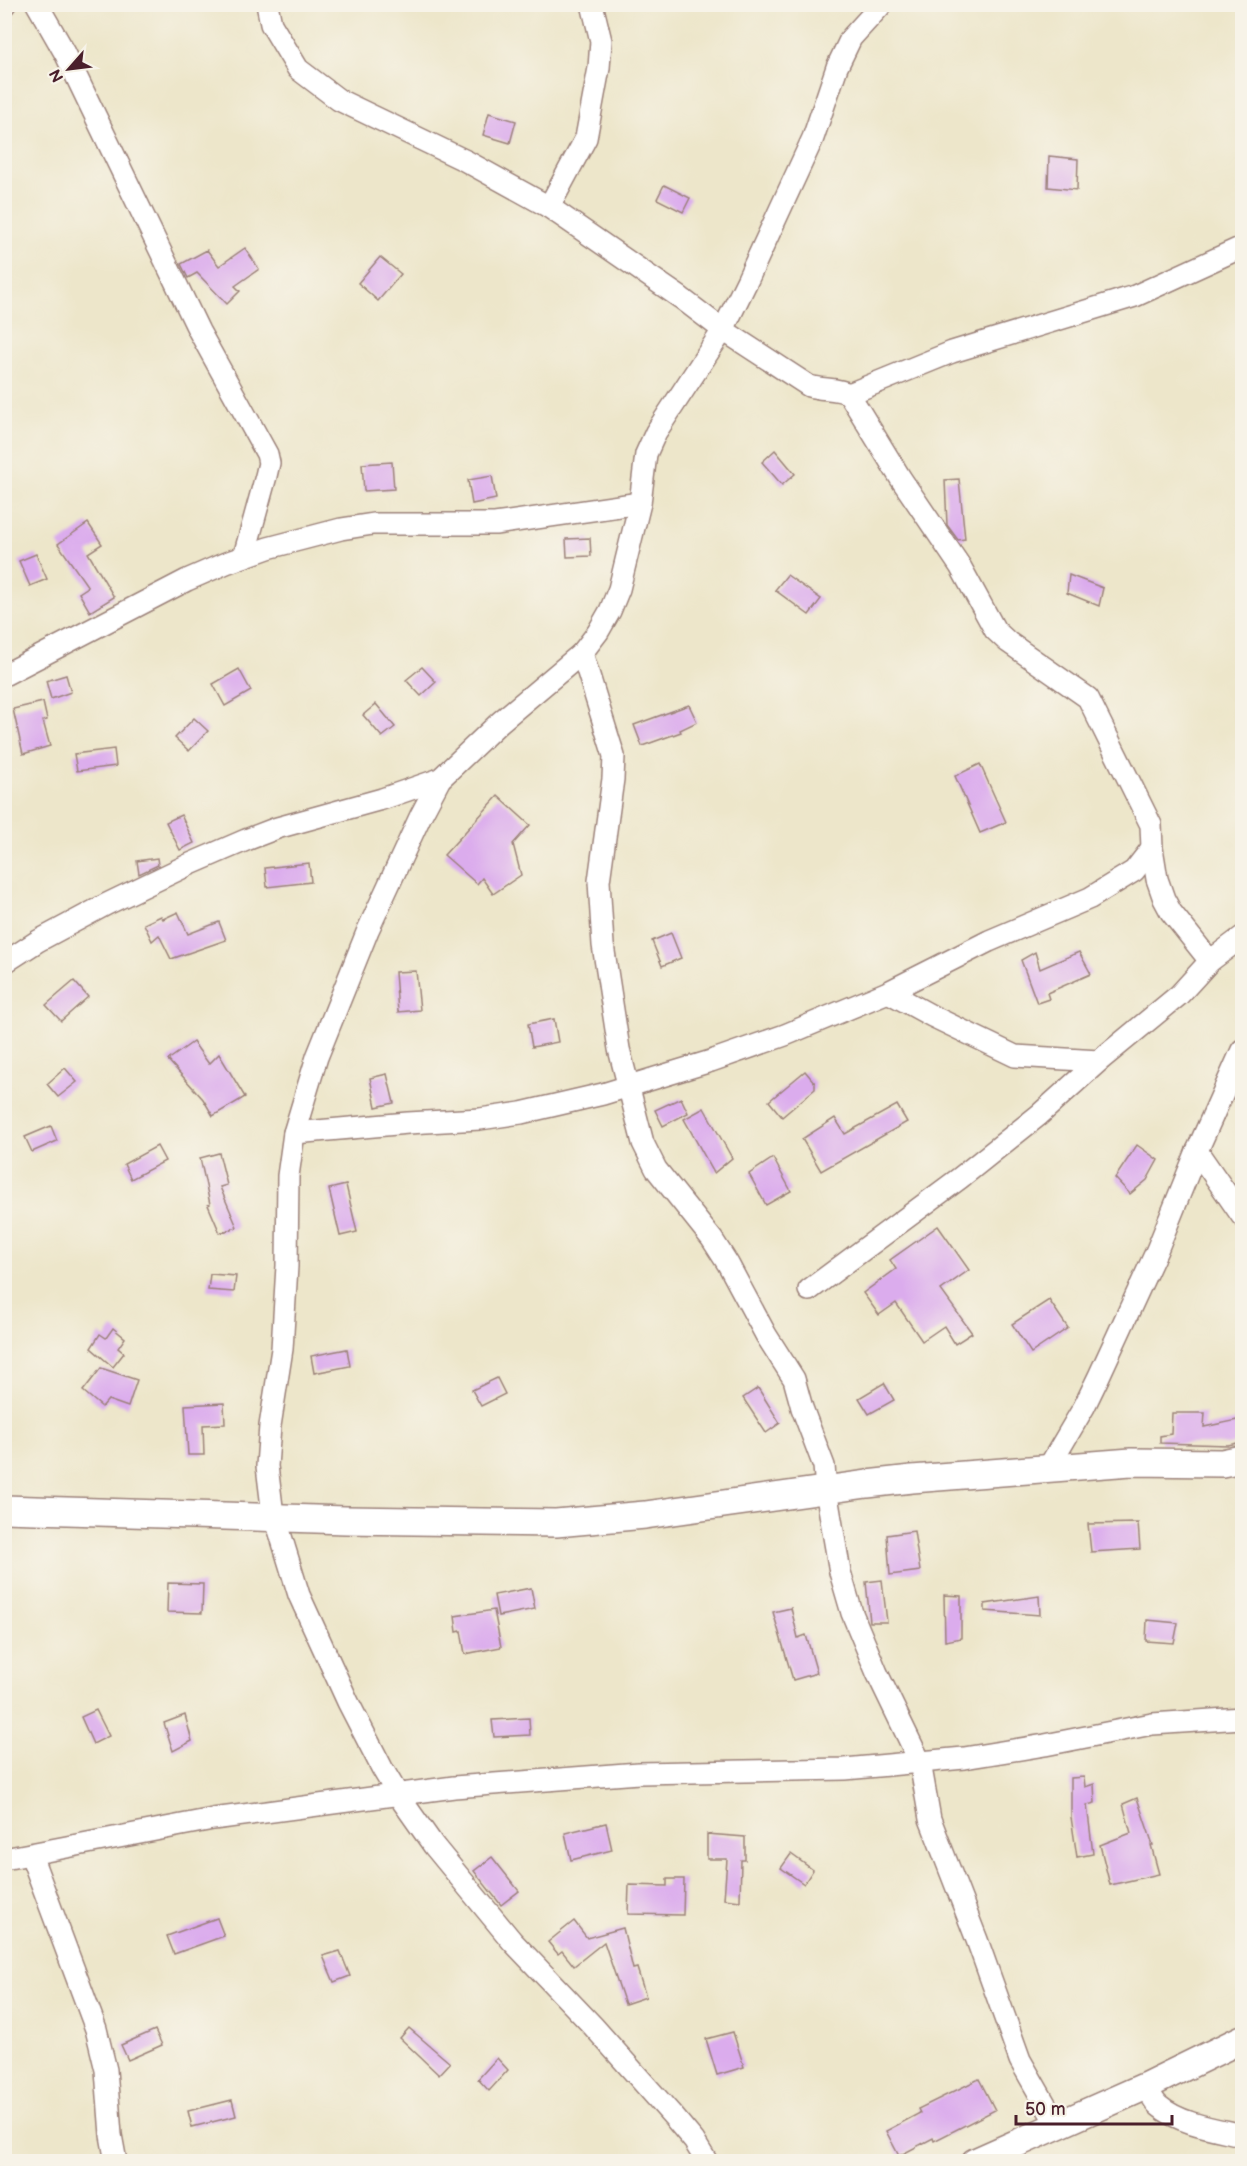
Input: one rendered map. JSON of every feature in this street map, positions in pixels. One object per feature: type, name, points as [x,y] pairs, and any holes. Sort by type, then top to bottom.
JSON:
[{"type":"street","points":[[37,4],[65,53],[199,331],[256,432],[268,458],[265,483],[244,556]]},
{"type":"street","points":[[267,4],[271,24],[298,69],[339,100],[466,160],[549,207],[681,298],[723,330],[809,386],[849,394],[960,567],[995,630],[1008,642],[1088,698],[1151,825],[1157,879],[1164,899],[1171,912],[1210,961]]},
{"type":"street","points":[[549,207],[586,138],[599,68],[601,40],[592,4]]},
{"type":"street","points":[[707,2162],[694,2141],[647,2086],[494,1919],[434,1846],[398,1795],[348,1702],[299,1596],[274,1517],[267,1466],[270,1426],[282,1349],[288,1176],[294,1133],[317,1057],[368,930],[440,778],[500,722],[582,653],[610,611],[619,589],[640,502],[646,454],[656,432],[723,330],[813,138],[837,67],[851,38],[882,4]]},
{"type":"street","points":[[849,394],[952,352],[1135,296],[1242,247]]},
{"type":"street","points":[[6,668],[187,580],[244,556],[278,545],[358,526],[409,523],[495,524],[640,502]]},
{"type":"street","points":[[582,653],[614,756],[599,881],[603,945],[627,1087],[643,1143],[652,1163],[721,1254],[797,1387],[802,1408],[822,1458],[840,1572],[852,1613],[877,1673],[920,1762],[930,1819],[977,1940],[1011,2037],[1028,2077],[1057,2125]]},
{"type":"street","points":[[4,963],[38,941],[107,904],[246,840],[277,828],[382,799],[440,778]]},
{"type":"street","points":[[294,1133],[480,1119],[521,1113],[627,1087],[711,1061],[785,1035],[888,993],[989,941],[1090,898],[1134,871],[1152,848]]},
{"type":"street","points":[[808,1290],[960,1178],[1039,1115],[1099,1061],[1179,995],[1210,961],[1242,937]]},
{"type":"street","points":[[888,993],[1015,1056],[1099,1061]]},
{"type":"street","points":[[1047,1470],[1099,1376],[1157,1250],[1197,1151],[1242,1050]]},
{"type":"street","points":[[1197,1151],[1242,1216]]},
{"type":"street","points":[[4,1509],[556,1523],[645,1515],[912,1479],[1131,1462],[1222,1462],[1242,1459]]},
{"type":"street","points":[[4,1859],[213,1819],[454,1787],[639,1773],[844,1769],[1004,1752],[1152,1724],[1242,1718]]},
{"type":"street","points":[[31,1855],[96,2029],[106,2070],[111,2136],[116,2162]]},
{"type":"street","points":[[975,2162],[1146,2086],[1242,2039]]},
{"type":"street","points":[[1146,2086],[1157,2105],[1170,2114],[1199,2125],[1242,2135]]},
{"type":"building","points":[[489,113],[516,121],[510,143],[483,135]]},
{"type":"building","points":[[1049,156],[1078,159],[1077,190],[1048,187]]},
{"type":"building","points":[[664,185],[690,198],[683,212],[657,199]]},
{"type":"building","points":[[245,248],[259,269],[235,286],[240,291],[227,304],[197,273],[188,278],[181,264],[207,250],[219,266]]},
{"type":"building","points":[[380,257],[401,274],[378,301],[358,283]]},
{"type":"building","points":[[775,450],[795,474],[782,485],[762,462]]},
{"type":"building","points":[[392,462],[394,489],[364,491],[362,464]]},
{"type":"building","points":[[492,476],[496,499],[472,504],[468,480]]},
{"type":"building","points":[[959,479],[965,539],[958,540],[947,525],[945,480]]},
{"type":"building","points":[[88,523],[102,544],[88,553],[114,597],[90,612],[79,593],[88,587],[58,544]]},
{"type":"building","points":[[590,538],[591,556],[567,557],[566,539]]},
{"type":"building","points":[[36,554],[47,579],[30,586],[19,561]]},
{"type":"building","points":[[787,575],[821,599],[809,615],[775,590]]},
{"type":"building","points":[[1069,575],[1103,588],[1099,606],[1067,593]]},
{"type":"building","points":[[422,667],[436,682],[421,696],[406,680]]},
{"type":"building","points":[[239,669],[251,691],[225,706],[213,684]]},
{"type":"building","points":[[66,675],[71,692],[51,699],[46,681]]},
{"type":"building","points":[[43,702],[47,720],[43,721],[50,746],[23,754],[13,709]]},
{"type":"building","points":[[376,704],[395,727],[382,737],[363,715]]},
{"type":"building","points":[[689,705],[697,722],[680,730],[681,732],[642,746],[634,725]]},
{"type":"building","points":[[194,718],[208,731],[189,751],[175,738]]},
{"type":"building","points":[[114,749],[116,766],[77,771],[74,754]]},
{"type":"building","points":[[980,764],[1006,822],[980,833],[955,776]]},
{"type":"building","points":[[498,796],[530,825],[513,844],[521,875],[493,894],[482,878],[477,884],[444,855]]},
{"type":"building","points":[[181,815],[194,843],[180,850],[166,822]]},
{"type":"building","points":[[157,858],[158,865],[139,874],[137,861]]},
{"type":"building","points":[[309,863],[311,882],[267,887],[265,868]]},
{"type":"building","points":[[178,912],[188,934],[219,922],[226,940],[171,959],[159,935],[152,941],[144,924],[161,916],[163,919]]},
{"type":"building","points":[[671,933],[681,958],[662,966],[652,941]]},
{"type":"building","points":[[1035,952],[1040,969],[1079,952],[1091,974],[1047,993],[1049,999],[1037,1003],[1021,960]]},
{"type":"building","points":[[416,971],[420,1010],[398,1012],[395,972]]},
{"type":"building","points":[[74,981],[88,997],[61,1021],[46,1005]]},
{"type":"building","points":[[554,1019],[558,1042],[532,1047],[528,1024]]},
{"type":"building","points":[[193,1042],[209,1064],[219,1054],[245,1097],[213,1116],[203,1099],[168,1060]]},
{"type":"building","points":[[65,1068],[77,1082],[58,1097],[47,1084]]},
{"type":"building","points":[[805,1071],[815,1083],[815,1089],[782,1117],[769,1101]]},
{"type":"building","points":[[387,1074],[394,1103],[376,1107],[370,1078]]},
{"type":"building","points":[[681,1098],[688,1113],[663,1126],[655,1110]]},
{"type":"building","points":[[897,1105],[907,1122],[821,1171],[802,1139],[835,1118],[845,1134]]},
{"type":"building","points":[[704,1108],[732,1158],[714,1173],[684,1119]]},
{"type":"building","points":[[51,1126],[57,1141],[32,1152],[25,1137]]},
{"type":"building","points":[[1137,1145],[1158,1160],[1147,1180],[1130,1194],[1115,1178]]},
{"type":"building","points":[[157,1146],[165,1161],[131,1179],[124,1164]]},
{"type":"building","points":[[219,1153],[227,1185],[220,1187],[237,1227],[220,1233],[208,1205],[210,1204],[200,1158]]},
{"type":"building","points":[[773,1158],[791,1191],[766,1205],[749,1174]]},
{"type":"building","points":[[346,1185],[357,1232],[340,1236],[329,1189]]},
{"type":"building","points":[[938,1226],[969,1270],[941,1290],[972,1333],[955,1344],[944,1326],[922,1341],[896,1303],[879,1315],[863,1293],[896,1269],[890,1260]]},
{"type":"building","points":[[210,1274],[236,1276],[234,1292],[208,1290]]},
{"type":"building","points":[[1049,1300],[1068,1328],[1031,1353],[1012,1324]]},
{"type":"building","points":[[113,1328],[125,1338],[118,1348],[124,1353],[113,1367],[91,1348],[100,1334],[106,1338]]},
{"type":"building","points":[[347,1349],[350,1366],[314,1373],[311,1356]]},
{"type":"building","points":[[101,1368],[137,1380],[128,1407],[108,1400],[102,1407],[83,1391]]},
{"type":"building","points":[[497,1378],[505,1394],[481,1406],[472,1390]]},
{"type":"building","points":[[884,1383],[894,1400],[869,1414],[859,1398]]},
{"type":"building","points":[[758,1388],[780,1423],[766,1433],[743,1398]]},
{"type":"building","points":[[224,1403],[225,1424],[203,1425],[204,1455],[188,1455],[185,1405]]},
{"type":"building","points":[[1172,1413],[1205,1413],[1204,1427],[1242,1419],[1242,1442],[1228,1445],[1160,1443],[1160,1436],[1171,1434]]},
{"type":"building","points":[[1138,1523],[1140,1549],[1091,1552],[1088,1524]]},
{"type":"building","points":[[914,1531],[920,1571],[890,1575],[887,1535]]},
{"type":"building","points":[[882,1580],[887,1622],[870,1622],[866,1582]]},
{"type":"building","points":[[168,1583],[203,1584],[202,1613],[167,1612]]},
{"type":"building","points":[[531,1588],[535,1609],[498,1616],[494,1595]]},
{"type":"building","points":[[944,1595],[961,1596],[961,1638],[945,1641]]},
{"type":"building","points":[[1039,1596],[1040,1615],[985,1611],[985,1604]]},
{"type":"building","points":[[791,1608],[798,1638],[806,1635],[817,1673],[793,1680],[773,1612]]},
{"type":"building","points":[[494,1610],[501,1647],[465,1654],[461,1631],[457,1632],[455,1616]]},
{"type":"building","points":[[1147,1620],[1178,1623],[1174,1643],[1146,1641]]},
{"type":"building","points":[[96,1710],[109,1736],[93,1744],[81,1717]]},
{"type":"building","points":[[185,1715],[192,1741],[173,1751],[164,1723]]},
{"type":"building","points":[[529,1718],[530,1735],[494,1737],[492,1720]]},
{"type":"building","points":[[1084,1777],[1085,1787],[1094,1784],[1095,1803],[1087,1805],[1093,1854],[1077,1857],[1071,1817],[1071,1778]]},
{"type":"building","points":[[1137,1798],[1153,1845],[1151,1845],[1159,1874],[1110,1885],[1100,1845],[1131,1833],[1123,1804]]},
{"type":"building","points":[[606,1823],[612,1850],[571,1860],[565,1833]]},
{"type":"building","points":[[707,1834],[745,1837],[745,1860],[741,1860],[740,1901],[724,1899],[727,1859],[707,1859]]},
{"type":"building","points":[[791,1854],[813,1870],[804,1884],[781,1868]]},
{"type":"building","points":[[492,1857],[519,1891],[501,1905],[474,1871]]},
{"type":"building","points":[[667,1879],[684,1879],[683,1915],[628,1914],[629,1885],[667,1886]]},
{"type":"building","points":[[217,1918],[224,1936],[174,1954],[167,1936]]},
{"type":"building","points":[[574,1921],[587,1938],[623,1928],[633,1969],[637,1968],[646,1997],[625,2004],[604,1942],[574,1966],[562,1951],[558,1954],[548,1942]]},
{"type":"building","points":[[340,1951],[350,1976],[334,1982],[323,1956]]},
{"type":"building","points":[[409,2028],[450,2063],[439,2075],[400,2038]]},
{"type":"building","points":[[155,2030],[162,2045],[128,2060],[121,2045]]},
{"type":"building","points":[[733,2032],[744,2067],[717,2075],[706,2039]]},
{"type":"building","points":[[497,2058],[508,2070],[489,2091],[478,2079]]},
{"type":"building","points":[[979,2079],[995,2110],[899,2156],[886,2131],[920,2113],[918,2109]]},
{"type":"building","points":[[232,2100],[236,2116],[192,2127],[188,2111]]}]
